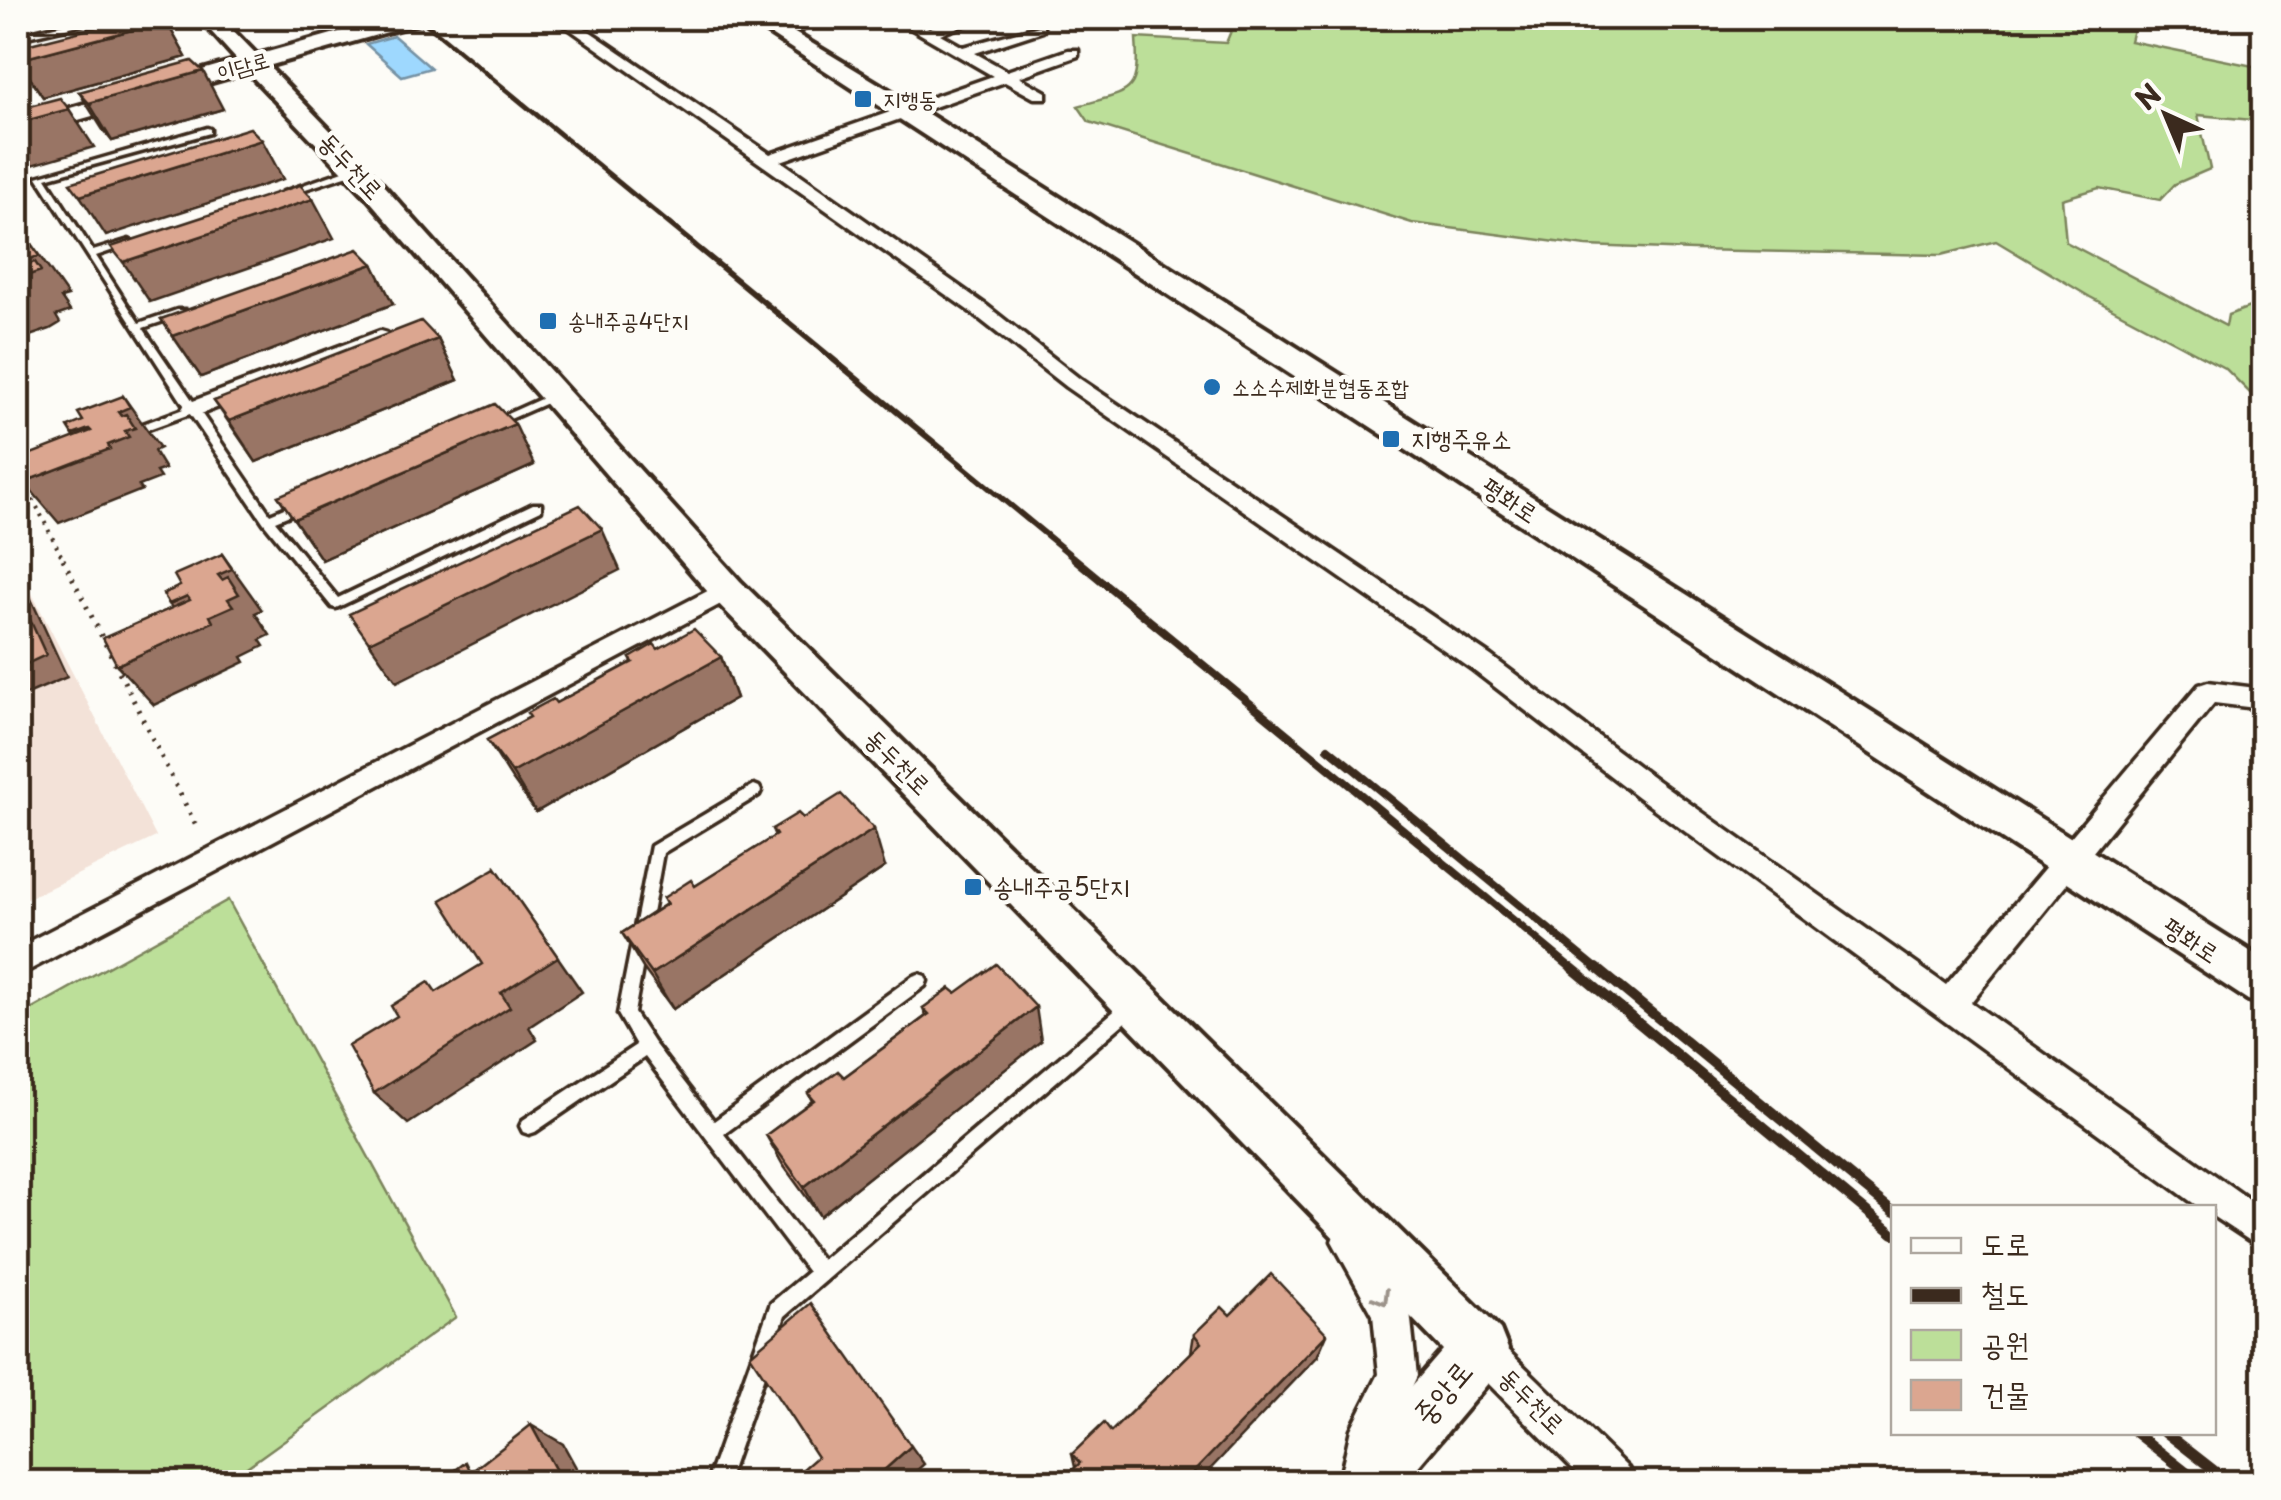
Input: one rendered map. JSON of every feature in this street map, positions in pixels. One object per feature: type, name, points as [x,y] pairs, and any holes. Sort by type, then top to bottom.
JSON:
[{"type":"street","name":"동두천로","points":[[209,18],[355,170],[727,590],[1614,1482]]},
{"type":"street","name":"이담로","points":[[18,130],[411,18]]},
{"type":"street","points":[[561,18],[979,309],[1073,384],[1482,663],[1948,1006],[2264,1232]]},
{"type":"street","points":[[769,26],[827,18]]},
{"type":"street","points":[[900,18],[1040,96]]},
{"type":"street","points":[[928,33],[977,18]]},
{"type":"street","name":"평화로","points":[[769,26],[909,112],[2264,985]]},
{"type":"street","points":[[962,52],[1038,28]]},
{"type":"street","points":[[768,160],[1072,53]]},
{"type":"street","points":[[193,409],[380,337]]},
{"type":"street","points":[[18,962],[727,590]]},
{"type":"street","points":[[1948,1006],[2208,692],[2264,699]]},
{"type":"street","points":[[1317,1183],[1391,1311],[1394,1327],[1398,1376],[1370,1429],[1358,1482]]},
{"type":"street","name":"중앙로","points":[[1368,1482],[1480,1349]]},
{"type":"lane","points":[[18,34],[20,37],[98,18]]},
{"type":"lane","points":[[88,20],[111,44],[92,50]]},
{"type":"lane","points":[[206,131],[42,177],[137,327],[268,520],[336,604],[538,507]]},
{"type":"lane","points":[[280,194],[355,170]]},
{"type":"lane","points":[[91,255],[148,236]]},
{"type":"lane","points":[[137,327],[192,308]]},
{"type":"lane","points":[[482,427],[554,396]]},
{"type":"lane","points":[[106,441],[193,409]]},
{"type":"lane","points":[[268,520],[322,497]]},
{"type":"lane","points":[[754,791],[656,850],[626,1014],[647,1047],[821,1274]]},
{"type":"lane","points":[[712,1132],[919,981]]},
{"type":"lane","points":[[717,1482],[778,1310],[1137,1002]]},
{"type":"lane","points":[[529,1126],[647,1047]]},
{"type":"path","points":[[18,470],[197,828]]},
{"type":"shaded area","points":[[18,566],[156,837],[18,903]]},
{"type":"green space","points":[[1166,18],[1431,18],[1455,30],[1546,25],[1612,29],[1603,18],[2136,18],[2130,41],[2263,68],[2263,121],[2198,115],[2210,169],[2175,184],[2160,200],[2099,188],[2062,199],[2066,242],[2226,326],[2228,315],[2263,302],[2263,406],[2226,369],[2090,297],[1996,241],[1941,255],[1586,246],[1412,223],[1089,122],[1078,106],[1120,93],[1133,81],[1136,38],[1226,43],[1231,31]]},
{"type":"green space","points":[[228,900],[456,1317],[226,1482],[18,1482],[18,1017]]},
{"type":"water","points":[[394,36],[431,68],[402,76],[366,44]]},
{"type":"building","points":[[133,18],[166,21],[18,60],[18,47]]},
{"type":"building","points":[[192,61],[203,71],[89,103],[79,92]]},
{"type":"building","points":[[60,98],[69,109],[18,123],[18,109]]},
{"type":"building","points":[[250,128],[262,140],[80,196],[70,183]]},
{"type":"building","points":[[300,185],[313,199],[123,262],[111,247]]},
{"type":"building","points":[[22,231],[39,256],[26,260],[28,264],[35,262],[41,271],[26,276],[30,282],[18,289],[18,232]]},
{"type":"building","points":[[358,249],[373,264],[173,336],[161,319]]},
{"type":"building","points":[[421,321],[438,339],[229,421],[214,401]]},
{"type":"building","points":[[123,396],[130,407],[118,412],[121,416],[126,414],[135,428],[125,431],[129,437],[108,445],[110,449],[24,482],[18,471],[18,459],[91,431],[73,435],[68,427],[83,421],[78,413]]},
{"type":"building","points":[[495,404],[515,424],[294,519],[278,496]]},
{"type":"building","points":[[580,505],[602,529],[369,642],[349,614]]},
{"type":"building","points":[[222,554],[232,569],[218,575],[222,580],[228,577],[239,594],[228,599],[233,606],[210,616],[213,622],[117,665],[103,638],[190,600],[187,596],[169,604],[163,594],[180,586],[174,575]]},
{"type":"building","points":[[18,593],[46,655],[18,668]]},
{"type":"building","points":[[694,629],[721,657],[512,773],[487,740],[530,717],[527,713],[553,699],[556,703],[633,662],[630,658],[654,644],[658,649]]},
{"type":"building","points":[[841,794],[874,829],[652,974],[622,933],[667,904],[663,898],[691,880],[695,886],[776,835],[772,829],[798,813],[803,818]]},
{"type":"building","points":[[496,868],[558,957],[501,993],[510,1007],[374,1093],[348,1046],[397,1016],[391,1006],[429,982],[436,992],[482,964],[441,900]]},
{"type":"building","points":[[996,964],[1036,1007],[804,1187],[766,1135],[814,1100],[808,1093],[838,1071],[844,1077],[929,1014],[923,1008],[950,988],[956,993]]},
{"type":"building","points":[[1271,1274],[1327,1334],[1184,1482],[1060,1482],[1080,1463],[1072,1454],[1104,1423],[1111,1432],[1201,1343],[1194,1334],[1222,1307],[1230,1315]]},
{"type":"building","points":[[811,1303],[911,1446],[871,1482],[788,1482],[817,1457],[750,1355]]},
{"type":"building","points":[[531,1425],[562,1482],[440,1482],[466,1462],[471,1472]]},
{"type":"railway","points":[[419,18],[695,245]]},
{"type":"railway","points":[[692,243],[1078,561]]},
{"type":"railway","points":[[1075,559],[1575,971]]},
{"type":"railway","points":[[1328,748],[1600,971]]},
{"type":"railway","points":[[1572,968],[1891,1232]]},
{"type":"railway","points":[[1597,968],[1891,1210]]},
{"type":"railway","points":[[2139,1435],[2199,1482]]},
{"type":"railway","points":[[2169,1435],[2229,1482]]},
{"type":"place","name":"지행동","points":[[863,99]]},
{"type":"place","name":"송내주공4단지","points":[[548,321]]},
{"type":"place","name":"소소수제화분협동조합","points":[[1212,387]]},
{"type":"place","name":"지행주유소","points":[[1391,439]]},
{"type":"place","name":"송내주공5단지","points":[[973,887]]}]
